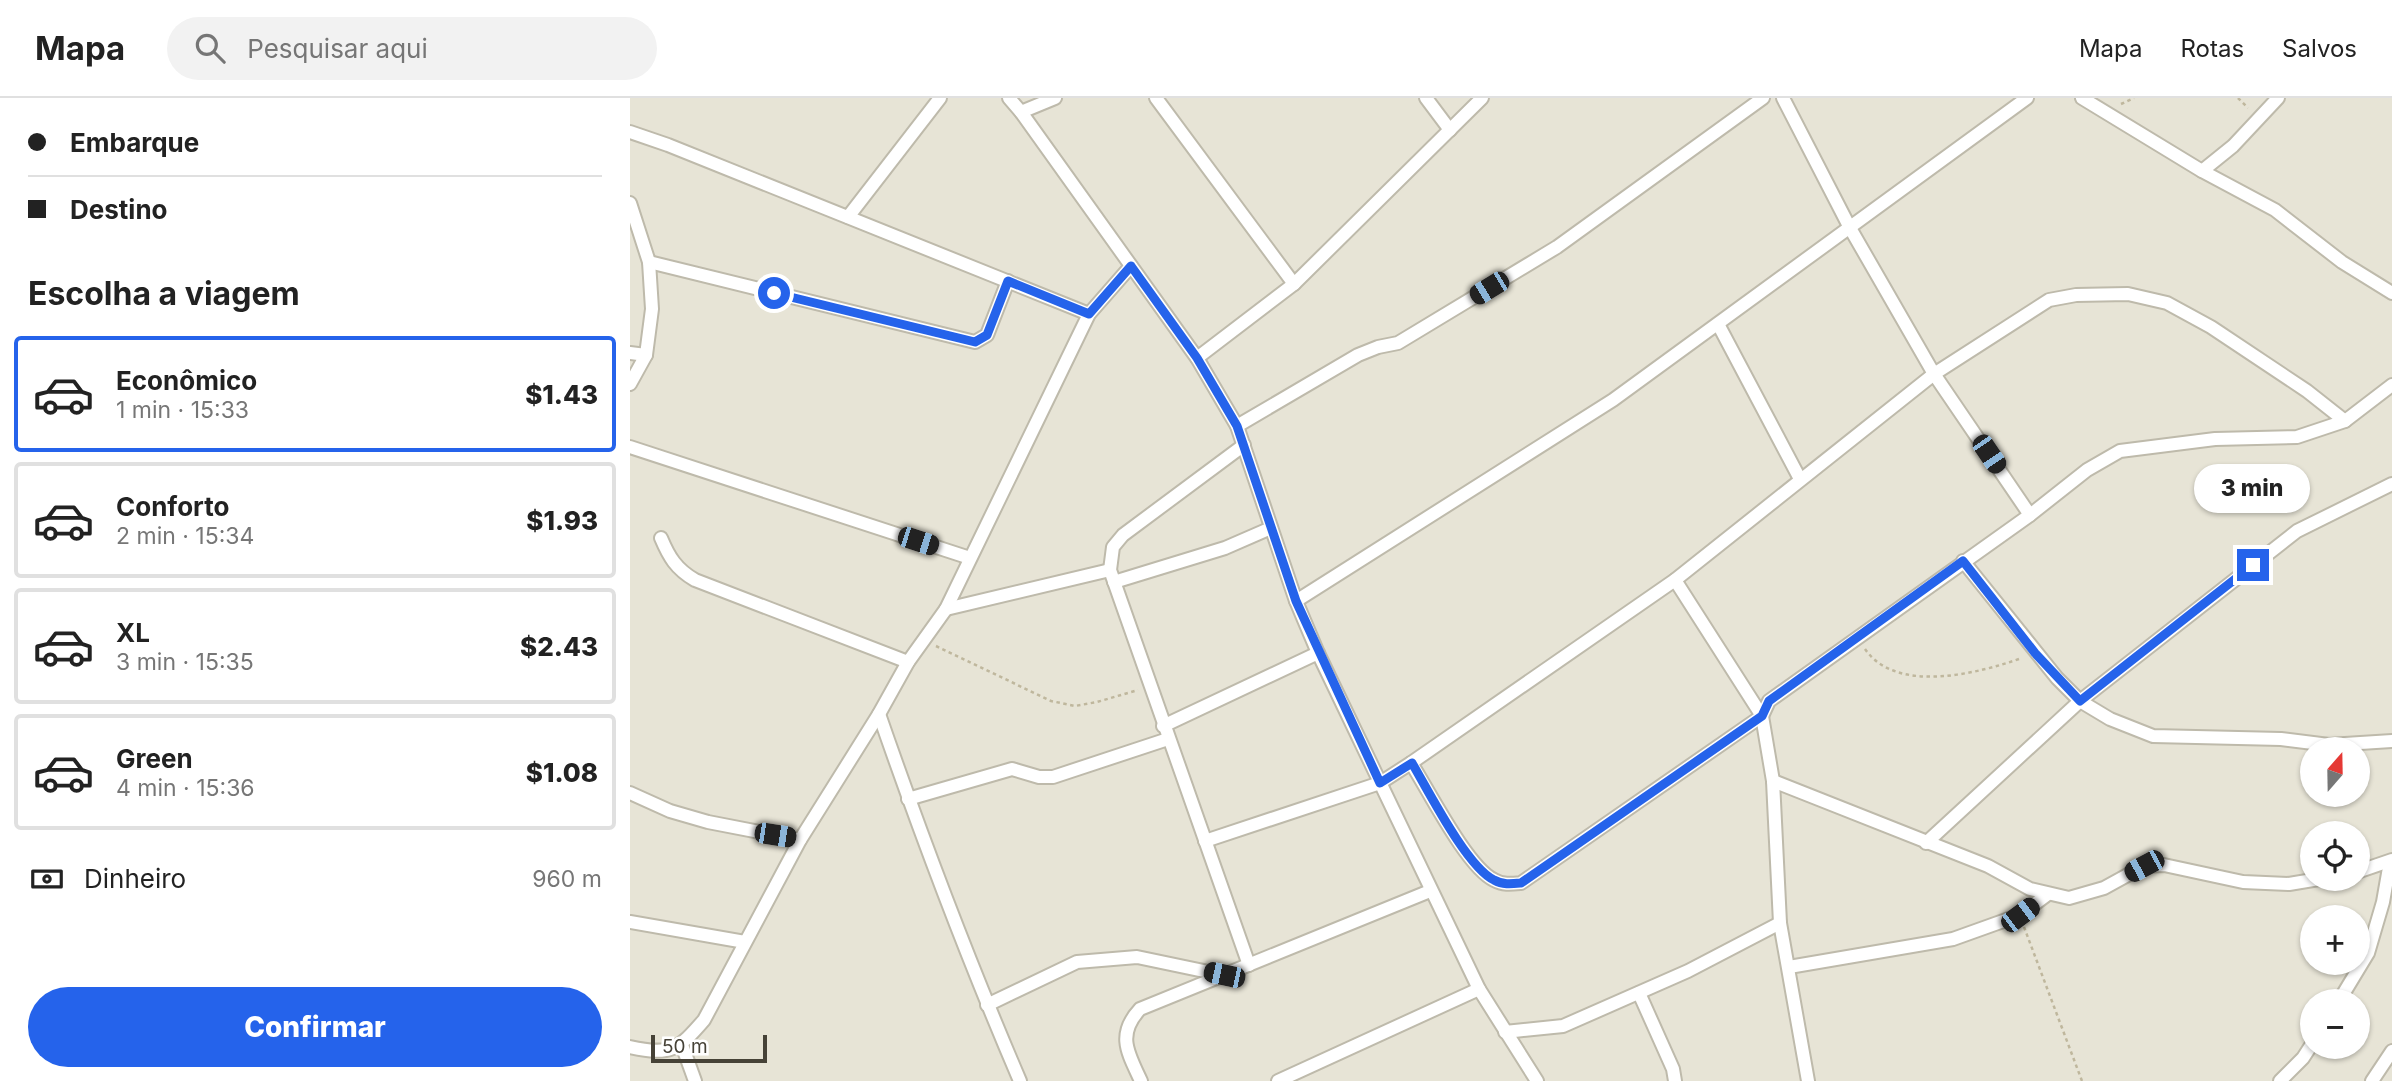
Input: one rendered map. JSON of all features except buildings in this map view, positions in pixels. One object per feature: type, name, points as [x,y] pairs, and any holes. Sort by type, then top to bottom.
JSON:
[{"type":"street","points":[[848,216],[940,98]]},
{"type":"street","points":[[1009,98],[1197,358],[1237,426],[1296,601],[1318,653],[1479,989],[1536,1081]]},
{"type":"street","points":[[1021,112],[1055,98]]},
{"type":"street","points":[[1156,98],[1294,284]]},
{"type":"street","points":[[1426,98],[1450,130]]},
{"type":"street","points":[[1197,358],[1294,284],[1482,98]]},
{"type":"street","points":[[1237,426],[1358,355],[1398,343],[1557,247],[1763,98]]},
{"type":"street","points":[[1783,98],[1850,228],[1934,374],[2030,515]]},
{"type":"street","points":[[1296,601],[1613,400],[2027,98]]},
{"type":"street","points":[[2082,98],[2202,171],[2275,211],[2342,262],[2392,293]]},
{"type":"street","points":[[2202,171],[2233,146],[2278,98]]},
{"type":"street","points":[[630,132],[848,216],[1089,314]]},
{"type":"street","points":[[630,203],[649,262],[652,309],[646,355],[630,384]]},
{"type":"street","points":[[649,262],[975,342],[987,335],[1008,281]]},
{"type":"street","points":[[630,1047],[649,1052],[682,1045],[704,1020],[800,840],[879,714],[908,662],[946,609],[1089,314],[1131,266]]},
{"type":"street","points":[[1205,841],[1380,783],[1412,763],[1675,580],[1934,374],[2049,300],[2076,295],[2128,294],[2167,303],[2211,327],[2307,391],[2345,421]]},
{"type":"street","points":[[1718,324],[1800,479]]},
{"type":"street","points":[[630,353],[646,355]]},
{"type":"street","points":[[1412,763],[1473,864],[1492,880],[1505,884],[1521,883],[1762,716],[1769,701],[2030,515],[2087,470],[2120,451],[2216,439],[2297,437],[2345,421],[2392,385]]},
{"type":"street","points":[[1244,445],[1123,535],[1113,547],[1112,576],[1249,965]]},
{"type":"street","points":[[630,447],[970,558]]},
{"type":"street","points":[[1926,844],[2080,701],[2297,531],[2392,484]]},
{"type":"street","points":[[946,609],[1112,576],[1225,548],[1271,528]]},
{"type":"street","points":[[661,538],[670,559],[683,573],[695,580],[908,662]]},
{"type":"street","points":[[1963,561],[2035,653],[2080,701],[2110,719],[2153,736],[2281,738],[2329,745],[2392,741]]},
{"type":"street","points":[[1675,580],[1762,716],[1773,781],[1780,923],[1808,1081]]},
{"type":"street","points":[[1163,726],[1318,653]]},
{"type":"street","points":[[879,714],[908,799],[1020,1081]]},
{"type":"street","points":[[908,799],[1012,769],[1039,777],[1053,777],[1168,739]]},
{"type":"street","points":[[1773,781],[1987,866],[2048,894],[2069,898],[2104,888],[2144,866],[2164,864],[2243,882],[2300,882]]},
{"type":"street","points":[[630,793],[670,811],[708,822],[800,840]]},
{"type":"street","points":[[2346,989],[2368,953],[2383,902],[2391,861],[2370,868]]},
{"type":"street","points":[[1141,1081],[1126,1049],[1126,1033],[1132,1017],[1140,1009],[1430,891]]},
{"type":"street","points":[[1789,967],[1953,939],[2020,915],[2048,894]]},
{"type":"street","points":[[630,922],[745,942]]},
{"type":"street","points":[[1505,1032],[1563,1026],[1639,993],[1780,923]]},
{"type":"street","points":[[988,1005],[1077,962],[1137,957],[1224,975]]},
{"type":"street","points":[[1278,1081],[1479,989]]},
{"type":"street","points":[[1639,993],[1675,1081]]},
{"type":"street","points":[[682,1045],[695,1081]]},
{"type":"street","points":[[2372,1081],[2392,1051]]},
{"type":"street","points":[[2280,1081],[2302,1059]]},
{"type":"path","points":[[1857,638],[1871,657],[1884,667],[1903,673],[1945,677],[1989,670],[2035,653]]},
{"type":"path","points":[[923,640],[1051,701],[1075,706],[1151,687]]},
{"type":"path","points":[[2020,915],[2082,1081]]},
{"type":"shaded area","points":[[630,98],[2392,98],[2392,1081],[630,1081]]},
{"type":"route","points":[[774,293],[975,342],[987,335],[1008,281],[1089,314],[1131,266],[1197,358],[1237,426],[1296,601],[1380,783],[1412,763],[1473,864],[1492,880],[1505,884],[1521,883],[1762,716],[1769,701],[1963,561],[2035,653],[2080,701],[2253,565]]}]
